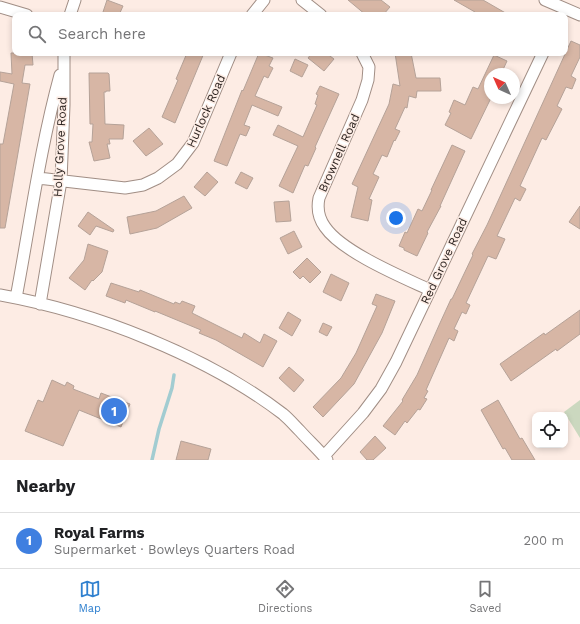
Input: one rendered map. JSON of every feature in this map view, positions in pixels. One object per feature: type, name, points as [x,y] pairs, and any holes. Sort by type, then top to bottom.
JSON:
[{"type":"street","points":[[71,12],[75,0]]},
{"type":"street","points":[[254,12],[264,0]]},
{"type":"street","points":[[302,0],[317,12]]},
{"type":"street","points":[[545,0],[562,12]]},
{"type":"street","points":[[0,7],[17,12]]},
{"type":"street","points":[[568,13],[580,15]]},
{"type":"street","name":"Hurlock Road","points":[[38,178],[131,188],[150,182],[165,173],[182,159],[193,143],[230,56]]},
{"type":"street","name":"Brownell Road","points":[[364,56],[369,67],[368,80],[362,100],[319,198],[319,215],[324,226],[340,242],[387,269],[430,290]]},
{"type":"street","name":"Red Grove Road","points":[[326,458],[381,389],[542,56]]},
{"type":"street","name":"Holly Grove Road","points":[[40,304],[61,181],[64,57]]},
{"type":"street","name":"Holly Grove Road","points":[[16,298],[38,178],[40,159],[64,57]]},
{"type":"street","points":[[0,295],[94,319],[165,346],[214,370],[249,390],[284,415],[326,458]]},
{"type":"green space","points":[[580,400],[580,438],[568,418],[568,412],[564,412]]},
{"type":"building","points":[[107,0],[123,6],[120,12],[103,12]]},
{"type":"building","points":[[348,0],[381,0],[390,7],[386,12],[362,12]]},
{"type":"building","points":[[454,0],[483,0],[504,12],[475,12]]},
{"type":"building","points":[[571,41],[580,45],[580,57],[571,76],[576,79],[572,89],[566,87],[557,106],[562,109],[546,140],[542,138],[520,186],[526,189],[520,201],[515,198],[497,236],[505,239],[496,259],[488,256],[466,303],[470,305],[466,314],[462,312],[454,329],[458,331],[454,341],[449,338],[426,390],[428,391],[424,398],[427,399],[420,410],[418,409],[407,423],[405,421],[395,435],[383,426],[403,401],[402,400],[417,375],[564,56],[568,56],[568,48]]},
{"type":"building","points":[[11,53],[12,56],[32,56],[33,65],[25,65],[22,83],[30,84],[5,228],[0,228],[0,144],[3,144],[14,84],[0,81],[0,72],[12,74]]},
{"type":"building","points":[[186,56],[203,56],[175,123],[162,117],[178,80],[176,79]]},
{"type":"building","points":[[258,56],[267,56],[273,58],[269,66],[273,68],[268,78],[264,76],[255,96],[282,107],[278,116],[252,105],[244,125],[250,127],[246,136],[240,134],[227,166],[214,161],[242,90],[243,91]]},
{"type":"building","points":[[310,56],[330,56],[334,59],[324,71],[308,58]]},
{"type":"building","points":[[395,56],[412,56],[416,78],[440,78],[441,91],[417,91],[416,98],[409,96],[407,108],[405,107],[395,129],[400,131],[395,141],[394,140],[387,157],[382,155],[373,174],[379,177],[369,199],[372,200],[368,221],[351,217],[358,187],[352,184],[389,104],[393,84],[400,86]]},
{"type":"building","points":[[494,56],[507,61],[504,68],[488,68]]},
{"type":"building","points":[[295,59],[308,65],[302,77],[290,71]]},
{"type":"building","points":[[89,73],[109,74],[110,91],[104,92],[105,124],[124,125],[123,139],[109,139],[110,144],[107,144],[110,158],[94,161],[89,142],[92,142],[93,124],[90,124]]},
{"type":"building","points":[[484,76],[484,104],[488,104],[471,139],[445,125],[451,113],[449,112],[454,100],[465,105],[473,87],[478,89]]},
{"type":"building","points":[[320,86],[339,94],[308,166],[305,165],[293,193],[279,186],[298,146],[273,135],[278,125],[303,137],[317,105],[315,104],[318,95],[316,94]]},
{"type":"building","points":[[149,128],[163,144],[146,156],[133,141]]},
{"type":"building","points":[[452,145],[465,151],[417,256],[399,246],[418,209],[422,211]]},
{"type":"building","points":[[207,172],[218,182],[205,196],[194,187]]},
{"type":"building","points":[[241,172],[253,178],[247,189],[235,183]]},
{"type":"building","points":[[184,196],[192,208],[157,228],[130,234],[127,217],[156,211]]},
{"type":"building","points":[[289,201],[291,221],[276,222],[274,202]]},
{"type":"building","points":[[580,206],[580,229],[569,222]]},
{"type":"building","points":[[88,212],[114,230],[113,232],[96,226],[90,235],[78,226]]},
{"type":"building","points":[[294,231],[302,247],[288,254],[280,238]]},
{"type":"building","points":[[88,244],[108,251],[102,272],[93,281],[92,280],[85,290],[69,278],[84,260]]},
{"type":"building","points":[[307,258],[321,272],[310,283],[303,276],[300,279],[293,272]]},
{"type":"building","points":[[331,274],[349,283],[341,301],[323,292]]},
{"type":"building","points":[[111,283],[139,292],[140,290],[174,304],[175,302],[180,304],[182,301],[195,306],[192,313],[242,338],[244,333],[260,343],[264,334],[277,341],[263,367],[216,340],[199,333],[201,330],[126,300],[125,303],[106,296]]},
{"type":"building","points":[[376,294],[395,301],[382,333],[354,384],[323,417],[313,407],[341,378],[356,353],[377,306],[372,304]]},
{"type":"building","points":[[580,310],[580,334],[511,381],[500,364]]},
{"type":"building","points":[[288,312],[301,320],[292,336],[279,328]]},
{"type":"building","points":[[323,323],[332,327],[327,336],[319,332]]},
{"type":"building","points":[[289,367],[304,380],[294,392],[279,378]]},
{"type":"building","points":[[52,380],[65,386],[67,382],[74,386],[73,389],[99,399],[101,393],[130,404],[121,427],[79,410],[63,446],[25,431],[38,400],[43,402]]},
{"type":"building","points":[[498,400],[520,439],[522,438],[535,460],[512,460],[505,448],[503,449],[481,410]]},
{"type":"building","points":[[375,436],[386,448],[373,460],[367,460],[360,452]]},
{"type":"building","points":[[181,441],[211,449],[208,460],[176,460]]},
{"type":"waterway","points":[[152,460],[159,429],[172,388],[174,375]]},
{"type":"place","name":"Royal Farms","points":[[114,411]]}]
